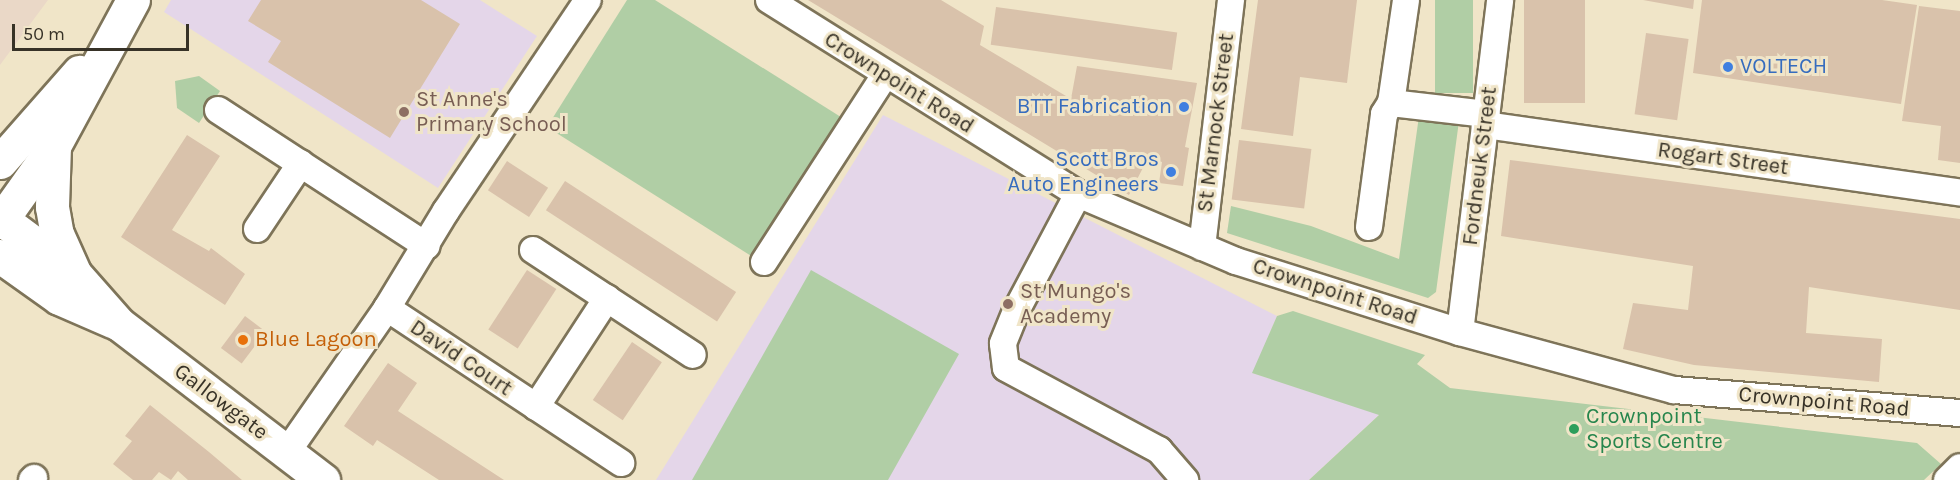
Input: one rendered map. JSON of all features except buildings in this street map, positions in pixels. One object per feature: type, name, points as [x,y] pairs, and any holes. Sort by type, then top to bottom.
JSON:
[{"type":"main road","points":[[1,220],[54,146],[125,14]]},
{"type":"main road","points":[[0,162],[125,14]]},
{"type":"main road","points":[[0,286],[66,285],[52,207],[54,146]]},
{"type":"main road","name":"Gallowgate","points":[[1,220],[66,285],[323,480]]},
{"type":"main road","name":"Gallowgate","points":[[0,256],[66,285]]},
{"type":"street","points":[[286,452],[387,308],[462,187],[588,0]]},
{"type":"street","name":"Crownpoint Road","points":[[769,0],[1078,195],[1202,247],[1460,332],[1674,390],[1960,413]]},
{"type":"street","name":"St Marnock Street","points":[[1202,247],[1230,0]]},
{"type":"street","points":[[1369,227],[1384,114],[1391,103],[1406,0]]},
{"type":"street","name":"Fordneuk Street","points":[[1460,332],[1500,0]]},
{"type":"street","points":[[764,262],[885,75]]},
{"type":"street","name":"Rogart Street","points":[[1391,103],[1486,120],[1960,193]]},
{"type":"street","points":[[218,110],[427,246]]},
{"type":"street","points":[[257,229],[301,163]]},
{"type":"street","points":[[1078,195],[1016,311],[1003,344],[1006,368],[1160,450],[1185,480]]},
{"type":"street","points":[[533,250],[693,355]]},
{"type":"street","name":"David Court","points":[[536,407],[607,298]]},
{"type":"street","name":"David Court","points":[[387,308],[621,463]]},
{"type":"street","points":[[1947,480],[1960,466]]},
{"type":"shaded area","points":[[0,0],[48,0],[0,65]]},
{"type":"shaded area","name":"St Anne's Primary School","points":[[171,0],[480,0],[537,36],[438,188],[164,12]]},
{"type":"shaded area","name":"St Mungo's Academy","points":[[883,115],[1277,316],[1253,373],[1380,414],[1309,480],[656,480]]},
{"type":"green space","points":[[627,0],[655,0],[844,119],[756,259],[547,127]]},
{"type":"green space","points":[[1435,0],[1473,0],[1473,93],[1435,93]]},
{"type":"green space","points":[[199,76],[220,91],[199,123],[177,108],[175,81]]},
{"type":"green space","points":[[1419,116],[1459,121],[1436,292],[1428,298],[1227,233],[1231,206],[1311,226],[1399,259]]},
{"type":"green space","points":[[811,270],[959,354],[888,480],[692,480]]},
{"type":"green space","name":"Crownpoint Sports Centre","points":[[1293,311],[1425,355],[1417,364],[1450,388],[1917,443],[1941,464],[1924,480],[1309,480],[1379,415],[1252,373],[1277,316]]},
{"type":"place","name":"VOLTECH","points":[[1728,67]]},
{"type":"place","name":"BTT Fabrication","points":[[1184,107]]},
{"type":"place","name":"St Anne's Primary School","points":[[404,112]]},
{"type":"place","name":"Scott Bros Auto Engineers","points":[[1171,172]]},
{"type":"place","name":"St Mungo's Academy","points":[[1008,304]]},
{"type":"place","name":"Blue Lagoon","points":[[243,340]]},
{"type":"place","name":"Crownpoint Sports Centre","points":[[1574,429]]}]
